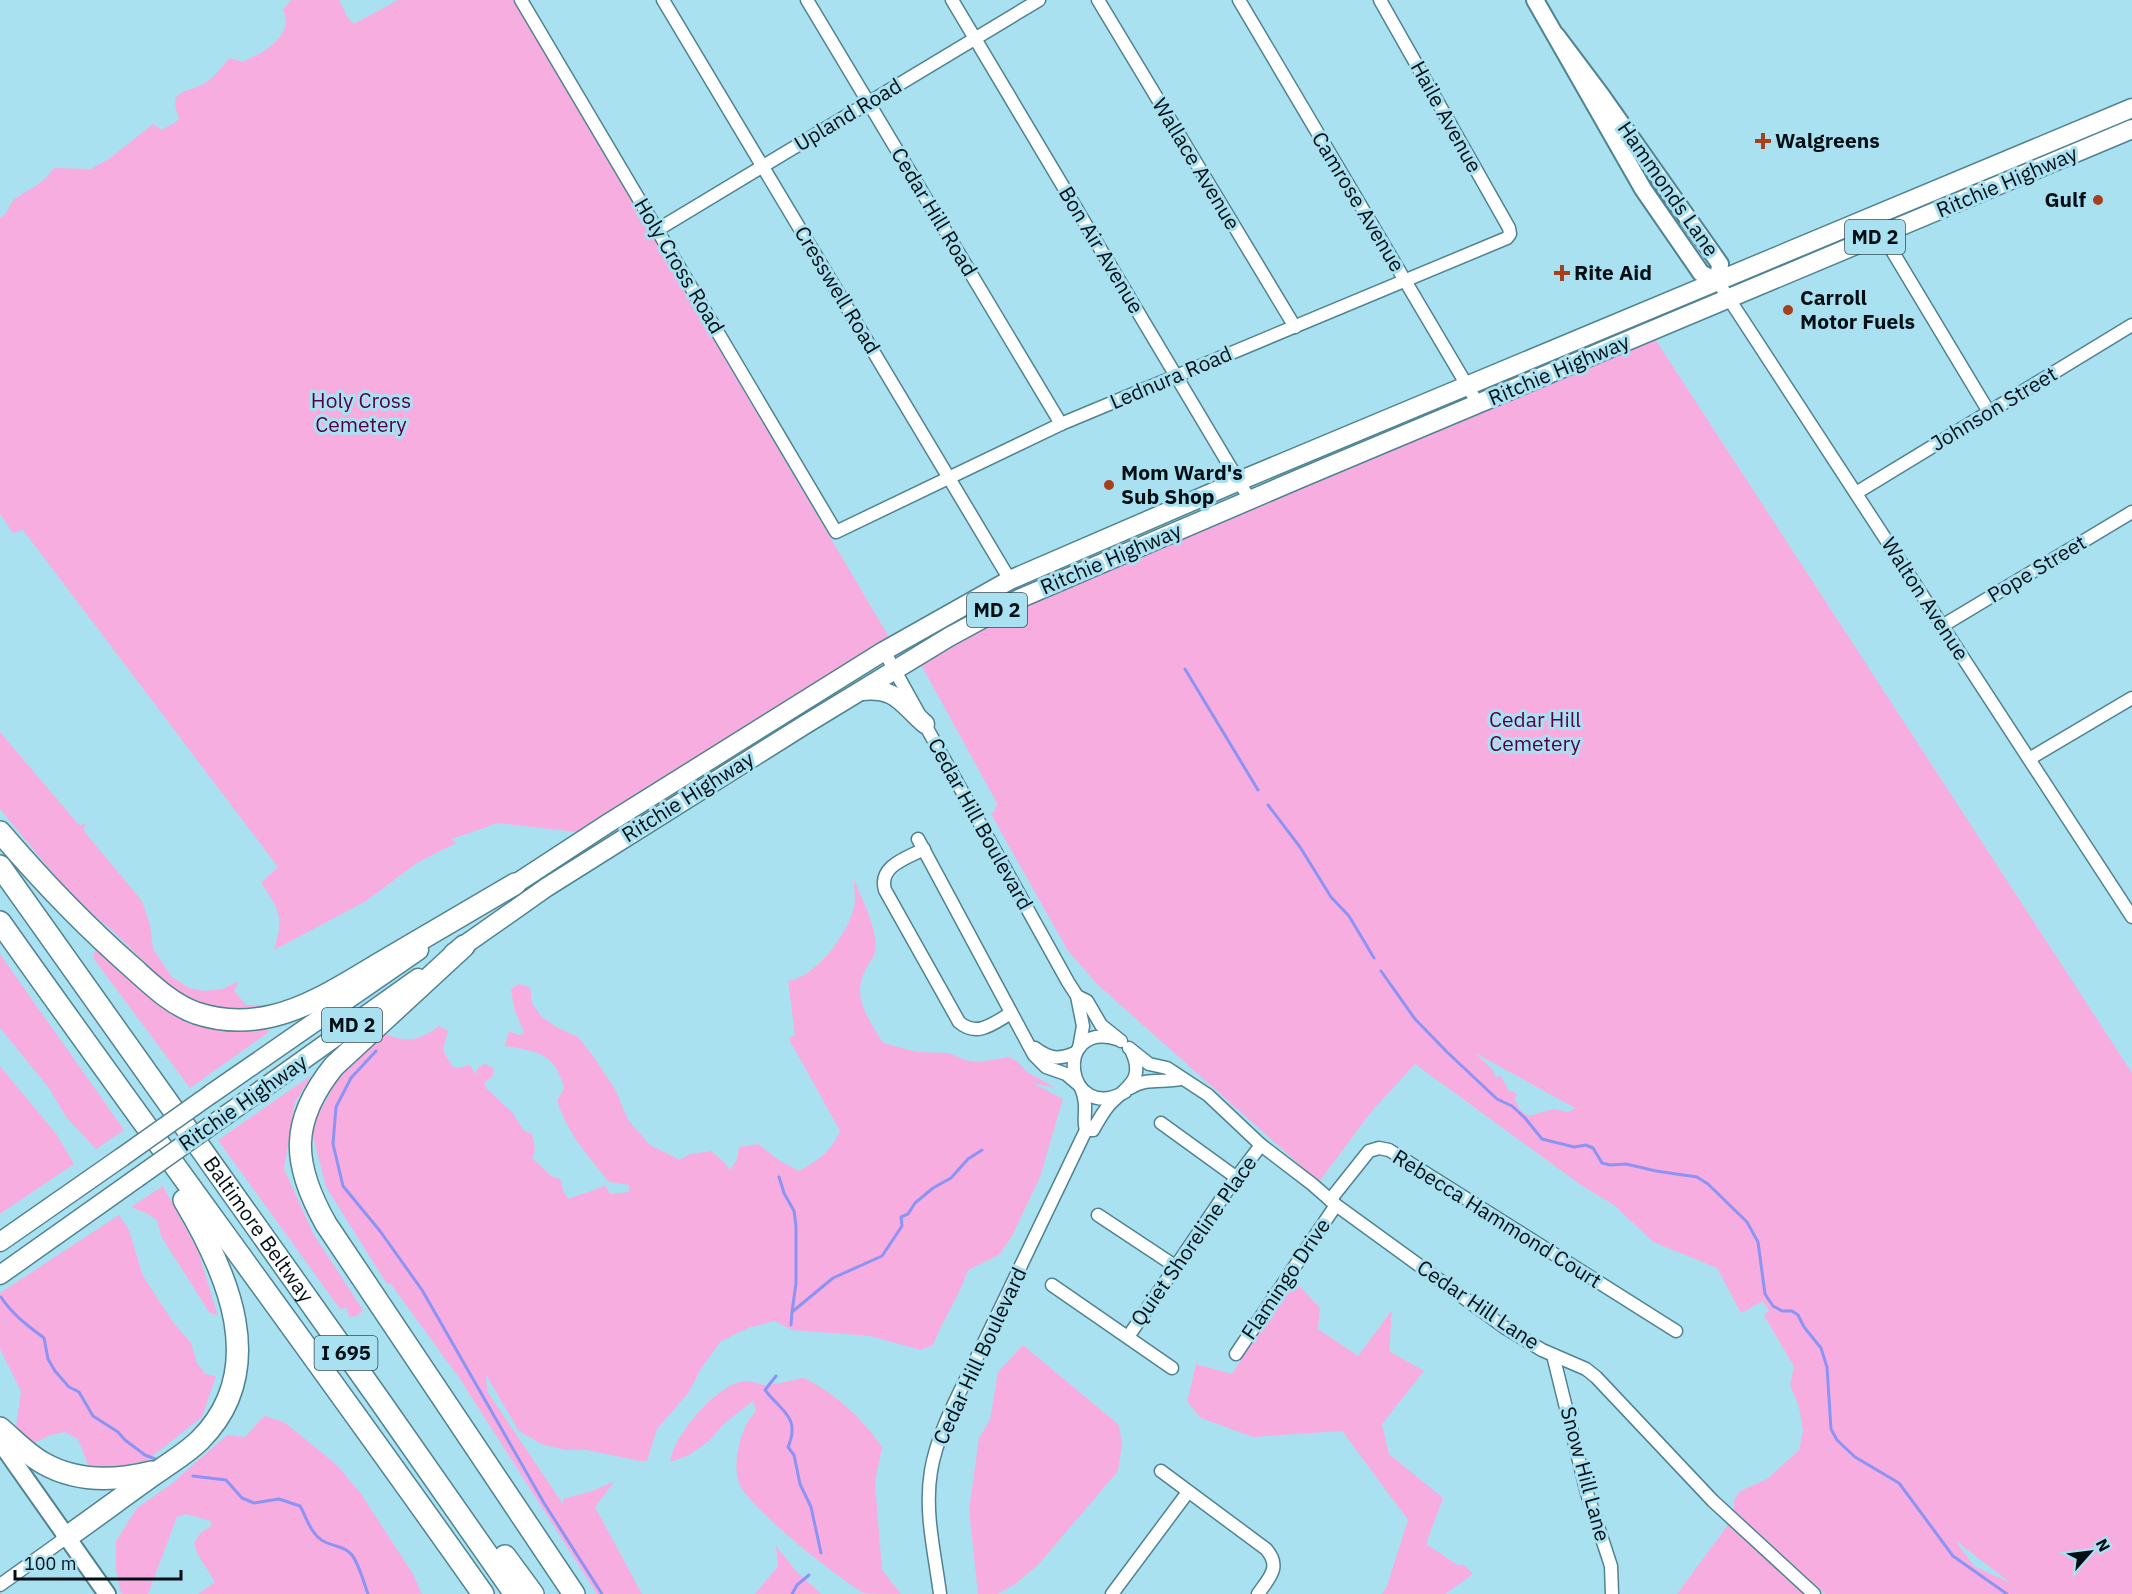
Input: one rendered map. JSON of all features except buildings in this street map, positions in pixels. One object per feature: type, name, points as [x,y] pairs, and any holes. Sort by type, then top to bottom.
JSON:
[{"type":"highway","points":[[0,832],[81,922],[155,988],[176,1004],[214,1018],[235,1020],[273,1016],[313,1000],[515,884]]},
{"type":"highway","name":"Baltimore Beltway","points":[[0,866],[515,1594]]},
{"type":"highway","name":"Baltimore Beltway","points":[[0,922],[483,1594]]},
{"type":"highway","points":[[464,946],[334,1066],[320,1083],[311,1097],[305,1114],[302,1129],[302,1165],[312,1200],[326,1224],[574,1594]]},
{"type":"highway","points":[[67,1537],[183,1455],[201,1439],[214,1423],[232,1385],[237,1361],[238,1338],[234,1310],[225,1282],[204,1236],[116,1086]]},
{"type":"highway","points":[[378,1398],[533,1594]]},
{"type":"highway","points":[[0,1428],[33,1455],[59,1470],[80,1476],[118,1479],[158,1471]]},
{"type":"main road","name":"Ritchie Highway","points":[[0,1242],[515,884],[884,651],[1010,580],[1239,481],[2127,110]]},
{"type":"main road","name":"Ritchie Highway","points":[[0,1275],[533,897],[620,840],[895,669],[1021,598],[2132,130]]},
{"type":"main road","points":[[860,691],[877,689],[891,693],[925,724]]},
{"type":"street","name":"Holy Cross Road","points":[[521,0],[836,532]]},
{"type":"street","name":"Cresswell Road","points":[[663,0],[1010,580]]},
{"type":"street","name":"Cedar Hill Road","points":[[807,0],[1061,424]]},
{"type":"street","name":"Bon Air Avenue","points":[[951,0],[1250,500]]},
{"type":"street","name":"Upland Road","points":[[657,230],[1039,0]]},
{"type":"street","name":"Wallace Avenue","points":[[1098,0],[1295,327]]},
{"type":"street","name":"Camrose Avenue","points":[[1239,0],[1478,404]]},
{"type":"street","name":"Haile Avenue","points":[[1380,0],[1509,228],[1510,234]]},
{"type":"street","name":"Hammonds Lane","points":[[1535,0],[1643,189],[1701,273],[1718,282],[1720,264],[1556,35]]},
{"type":"street","points":[[2127,110],[2132,130]]},
{"type":"street","points":[[1608,127],[1620,133],[1647,171],[1659,177]]},
{"type":"street","points":[[1643,189],[1657,190],[1676,212],[1684,213]]},
{"type":"street","name":"Lednura Road","points":[[836,532],[1061,424],[1507,238],[1510,234]]},
{"type":"street","points":[[1882,234],[1989,412]]},
{"type":"street","name":"Walton Avenue","points":[[1718,282],[2029,759],[2126,897],[2132,917]]},
{"type":"street","name":"Johnson Street","points":[[1856,493],[2132,325]]},
{"type":"street","name":"Pope Street","points":[[1942,626],[2132,512]]},
{"type":"street","name":"Cedar Hill Boulevard","points":[[884,651],[1077,996],[1083,1026],[1073,1071],[1086,1107],[1084,1125],[1086,1130],[988,1333],[938,1444],[931,1471],[929,1500],[931,1545],[940,1594]]},
{"type":"street","points":[[2029,759],[2132,698]]},
{"type":"street","points":[[1011,1013],[981,1030],[973,1030],[959,1022],[885,890],[884,879],[888,869],[921,844],[1034,1055],[1046,1067],[1066,1074],[1091,1096],[1105,1099],[1116,1097],[1137,1083],[1148,1080],[1171,1081],[1181,1078]]},
{"type":"street","name":"Cedar Hill Boulevard","points":[[1077,996],[1086,1001],[1101,1025],[1125,1045]]},
{"type":"street","points":[[1027,1042],[1049,1057],[1062,1057],[1077,1051],[1084,1042],[1098,1037],[1109,1037],[1125,1045],[1133,1053],[1137,1066],[1134,1081],[1127,1091]]},
{"type":"street","name":"Cedar Hill Lane","points":[[1125,1045],[1149,1064],[1167,1068],[1208,1095],[1261,1145],[1333,1202],[1489,1317],[1522,1339],[1586,1369],[1713,1501],[1814,1594]]},
{"type":"street","name":"Cedar Hill Boulevard","points":[[1086,1130],[1093,1130],[1107,1107],[1127,1091]]},
{"type":"street","points":[[1161,1123],[1237,1178]]},
{"type":"street","name":"Quiet Shoreline Place","points":[[1128,1337],[1261,1145]]},
{"type":"street","name":"Rebecca Hammond Court","points":[[1333,1202],[1369,1152],[1378,1148],[1389,1150],[1677,1331]]},
{"type":"street","name":"Flamingo Drive","points":[[1236,1354],[1333,1202]]},
{"type":"street","points":[[1098,1215],[1175,1266]]},
{"type":"street","points":[[1052,1285],[1172,1368]]},
{"type":"street","name":"Snow Hill Lane","points":[[1552,1355],[1587,1493],[1611,1566],[1612,1594]]},
{"type":"street","points":[[0,1442],[107,1594]]},
{"type":"street","points":[[1161,1471],[1272,1555],[1275,1565],[1274,1572],[1258,1594]]},
{"type":"street","points":[[1112,1594],[1188,1492]]},
{"type":"street","points":[[0,1585],[67,1537]]},
{"type":"green space","name":"Holy Cross Cemetery","points":[[291,0],[339,0],[348,18],[354,24],[398,0],[513,0],[889,637],[577,832],[498,823],[452,839],[456,843],[417,863],[366,901],[274,950],[279,930],[278,915],[261,883],[278,867],[23,530],[13,533],[0,514],[0,218],[13,201],[40,183],[54,168],[91,169],[110,158],[153,124],[162,130],[176,122],[179,118],[175,101],[180,93],[208,81],[230,58],[243,62],[275,42],[286,23],[283,9]]},
{"type":"green space","name":"Cedar Hill Cemetery","points":[[1655,339],[2132,1073],[2132,1594],[1825,1594],[1734,1512],[1734,1500],[1740,1491],[1767,1479],[1799,1450],[1803,1431],[1799,1407],[1790,1385],[1794,1367],[1764,1315],[1769,1311],[1763,1301],[1741,1313],[1717,1268],[1653,1242],[1614,1205],[1581,1185],[1415,1064],[1371,1112],[1319,1182],[1097,984],[1068,951],[991,814],[998,805],[919,661],[1023,605]],"holes":[[[1477,1054],[1575,1108],[1569,1112],[1554,1109],[1529,1116],[1521,1111],[1514,1098],[1517,1096],[1515,1092],[1509,1091],[1501,1076],[1496,1077],[1492,1069]],[[1955,1540],[2008,1581],[2008,1582],[1974,1566]]]},
{"type":"green space","points":[[0,732],[79,825],[86,824],[83,830],[142,901],[150,925],[153,949],[172,977],[189,988],[205,991],[222,989],[239,981],[234,991],[246,1005],[264,1005],[251,1010],[223,1014],[178,996],[118,936],[69,893],[0,809]]},
{"type":"green space","points":[[854,879],[871,920],[876,946],[874,956],[861,981],[861,999],[883,1043],[917,1052],[949,1053],[965,1060],[978,1062],[1010,1057],[1027,1072],[1056,1088],[1032,1083],[1063,1099],[1040,1177],[1012,1236],[999,1255],[968,1270],[933,1345],[921,1350],[870,1336],[792,1330],[775,1321],[748,1328],[721,1341],[700,1370],[689,1392],[657,1429],[647,1461],[543,1445],[519,1431],[486,1375],[487,1391],[563,1504],[563,1499],[595,1490],[615,1481],[595,1507],[642,1594],[597,1594],[460,1379],[390,1283],[387,1284],[326,1187],[311,1128],[346,1063],[381,1032],[397,1038],[411,1039],[418,1038],[439,1026],[448,1031],[443,1050],[452,1066],[458,1068],[470,1065],[475,1074],[479,1067],[485,1064],[493,1068],[493,1076],[484,1083],[487,1089],[513,1113],[523,1130],[532,1134],[535,1150],[532,1158],[551,1176],[560,1179],[564,1193],[569,1199],[605,1185],[610,1194],[629,1192],[629,1185],[609,1182],[572,1134],[557,1100],[564,1089],[556,1068],[544,1056],[536,1052],[505,1046],[509,1031],[519,1035],[524,1033],[514,1008],[511,989],[518,984],[530,987],[532,1003],[541,1016],[556,1027],[578,1037],[615,1089],[628,1120],[650,1145],[680,1160],[690,1154],[711,1151],[730,1170],[737,1159],[739,1147],[758,1144],[780,1161],[799,1171],[823,1155],[840,1131],[790,1041],[790,1037],[795,1035],[788,981],[809,972],[820,963],[838,941],[851,918],[854,907]]},
{"type":"green space","points":[[95,950],[105,954],[198,1025],[246,1031],[260,1027],[270,1031],[190,1088],[93,958]]},
{"type":"green space","points":[[0,954],[124,1130],[96,1149],[66,1117],[49,1088],[0,1028]]},
{"type":"green space","points":[[0,1066],[57,1135],[74,1164],[0,1214]]},
{"type":"green space","points":[[312,1075],[295,1102],[284,1169],[314,1235],[363,1310],[357,1316],[349,1317],[347,1308],[340,1309],[218,1140]]},
{"type":"green space","points":[[163,1186],[198,1251],[218,1316],[209,1312],[161,1236],[157,1220],[131,1207]]},
{"type":"green space","points":[[119,1215],[129,1230],[143,1276],[173,1322],[191,1343],[197,1363],[205,1374],[216,1376],[202,1417],[146,1461],[110,1469],[89,1467],[78,1439],[65,1432],[51,1435],[32,1444],[16,1427],[21,1391],[0,1349],[0,1293]]},
{"type":"green space","points":[[1292,1278],[1320,1308],[1318,1329],[1358,1356],[1392,1310],[1389,1351],[1424,1371],[1382,1424],[1389,1454],[1443,1498],[1426,1544],[1459,1566],[1463,1564],[1473,1574],[1445,1594],[1382,1594],[1387,1586],[1408,1520],[1342,1431],[1253,1437],[1201,1418],[1187,1402],[1196,1364],[1232,1374]]},
{"type":"green space","points":[[1023,1345],[1119,1425],[1122,1445],[1118,1471],[1038,1565],[1014,1585],[997,1594],[978,1594],[969,1510],[979,1438],[990,1420],[998,1372]]},
{"type":"green space","points":[[804,1378],[827,1391],[847,1407],[882,1447],[875,1483],[882,1570],[901,1594],[864,1593],[794,1541],[756,1506],[744,1491],[738,1480],[737,1462],[742,1434],[756,1411],[753,1401],[726,1422],[710,1440],[689,1455],[670,1462],[673,1451],[689,1424],[724,1389],[736,1383],[748,1381],[766,1385]]},
{"type":"green space","points":[[264,1416],[284,1422],[337,1465],[361,1494],[413,1574],[422,1594],[198,1594],[215,1582],[200,1558],[194,1543],[201,1532],[211,1526],[211,1521],[186,1514],[177,1517],[148,1594],[123,1594],[120,1590],[116,1569],[116,1541],[137,1508],[170,1485],[227,1435],[245,1437]]},
{"type":"green space","points":[[1730,1522],[1810,1594],[1677,1594]]},
{"type":"green space","points":[[776,1546],[796,1571],[821,1594],[755,1594],[778,1566]]},
{"type":"waterway","points":[[1185,669],[1258,790]]},
{"type":"waterway","points":[[1268,805],[1300,847],[1331,897],[1349,916],[1374,958]]},
{"type":"waterway","points":[[1381,971],[1415,1019],[1497,1099],[1512,1106],[1525,1118],[1542,1139],[1574,1147],[1586,1145],[1593,1148],[1602,1163],[1610,1165],[1626,1164],[1697,1177],[1708,1184],[1747,1222],[1758,1242],[1765,1294],[1773,1306],[1798,1315],[1804,1327],[1821,1348],[1827,1367],[1831,1429],[1837,1440],[1855,1457],[1899,1483],[1953,1556],[2007,1594]]},
{"type":"waterway","points":[[376,1051],[351,1078],[336,1107],[333,1144],[343,1186],[380,1231],[422,1290],[544,1503],[602,1594]]},
{"type":"waterway","points":[[791,1325],[792,1312],[833,1278],[882,1256],[902,1226],[901,1217],[908,1214],[915,1203],[933,1188],[951,1178],[968,1159],[982,1150]]},
{"type":"waterway","points":[[779,1177],[784,1193],[794,1211],[796,1226],[796,1283],[792,1312]]},
{"type":"waterway","points":[[1,1297],[15,1314],[44,1338],[48,1359],[55,1371],[69,1387],[79,1392],[93,1416],[118,1432],[145,1455],[160,1461]]},
{"type":"waterway","points":[[776,1376],[765,1390],[791,1421],[791,1437],[788,1447],[794,1455],[800,1484],[811,1507],[821,1553]]},
{"type":"waterway","points":[[193,1476],[226,1480],[242,1498],[254,1503],[279,1499],[300,1506],[310,1527],[319,1538],[352,1555],[368,1594]]},
{"type":"waterway","points":[[792,1594],[797,1585],[809,1575]]},
{"type":"place","name":"Walgreens","points":[[1763,141]]},
{"type":"place","name":"Gulf","points":[[2098,200]]},
{"type":"place","name":"Rite Aid","points":[[1562,273]]},
{"type":"place","name":"Carroll Motor Fuels","points":[[1788,310]]},
{"type":"place","name":"Mom Ward's Sub Shop","points":[[1109,485]]}]
